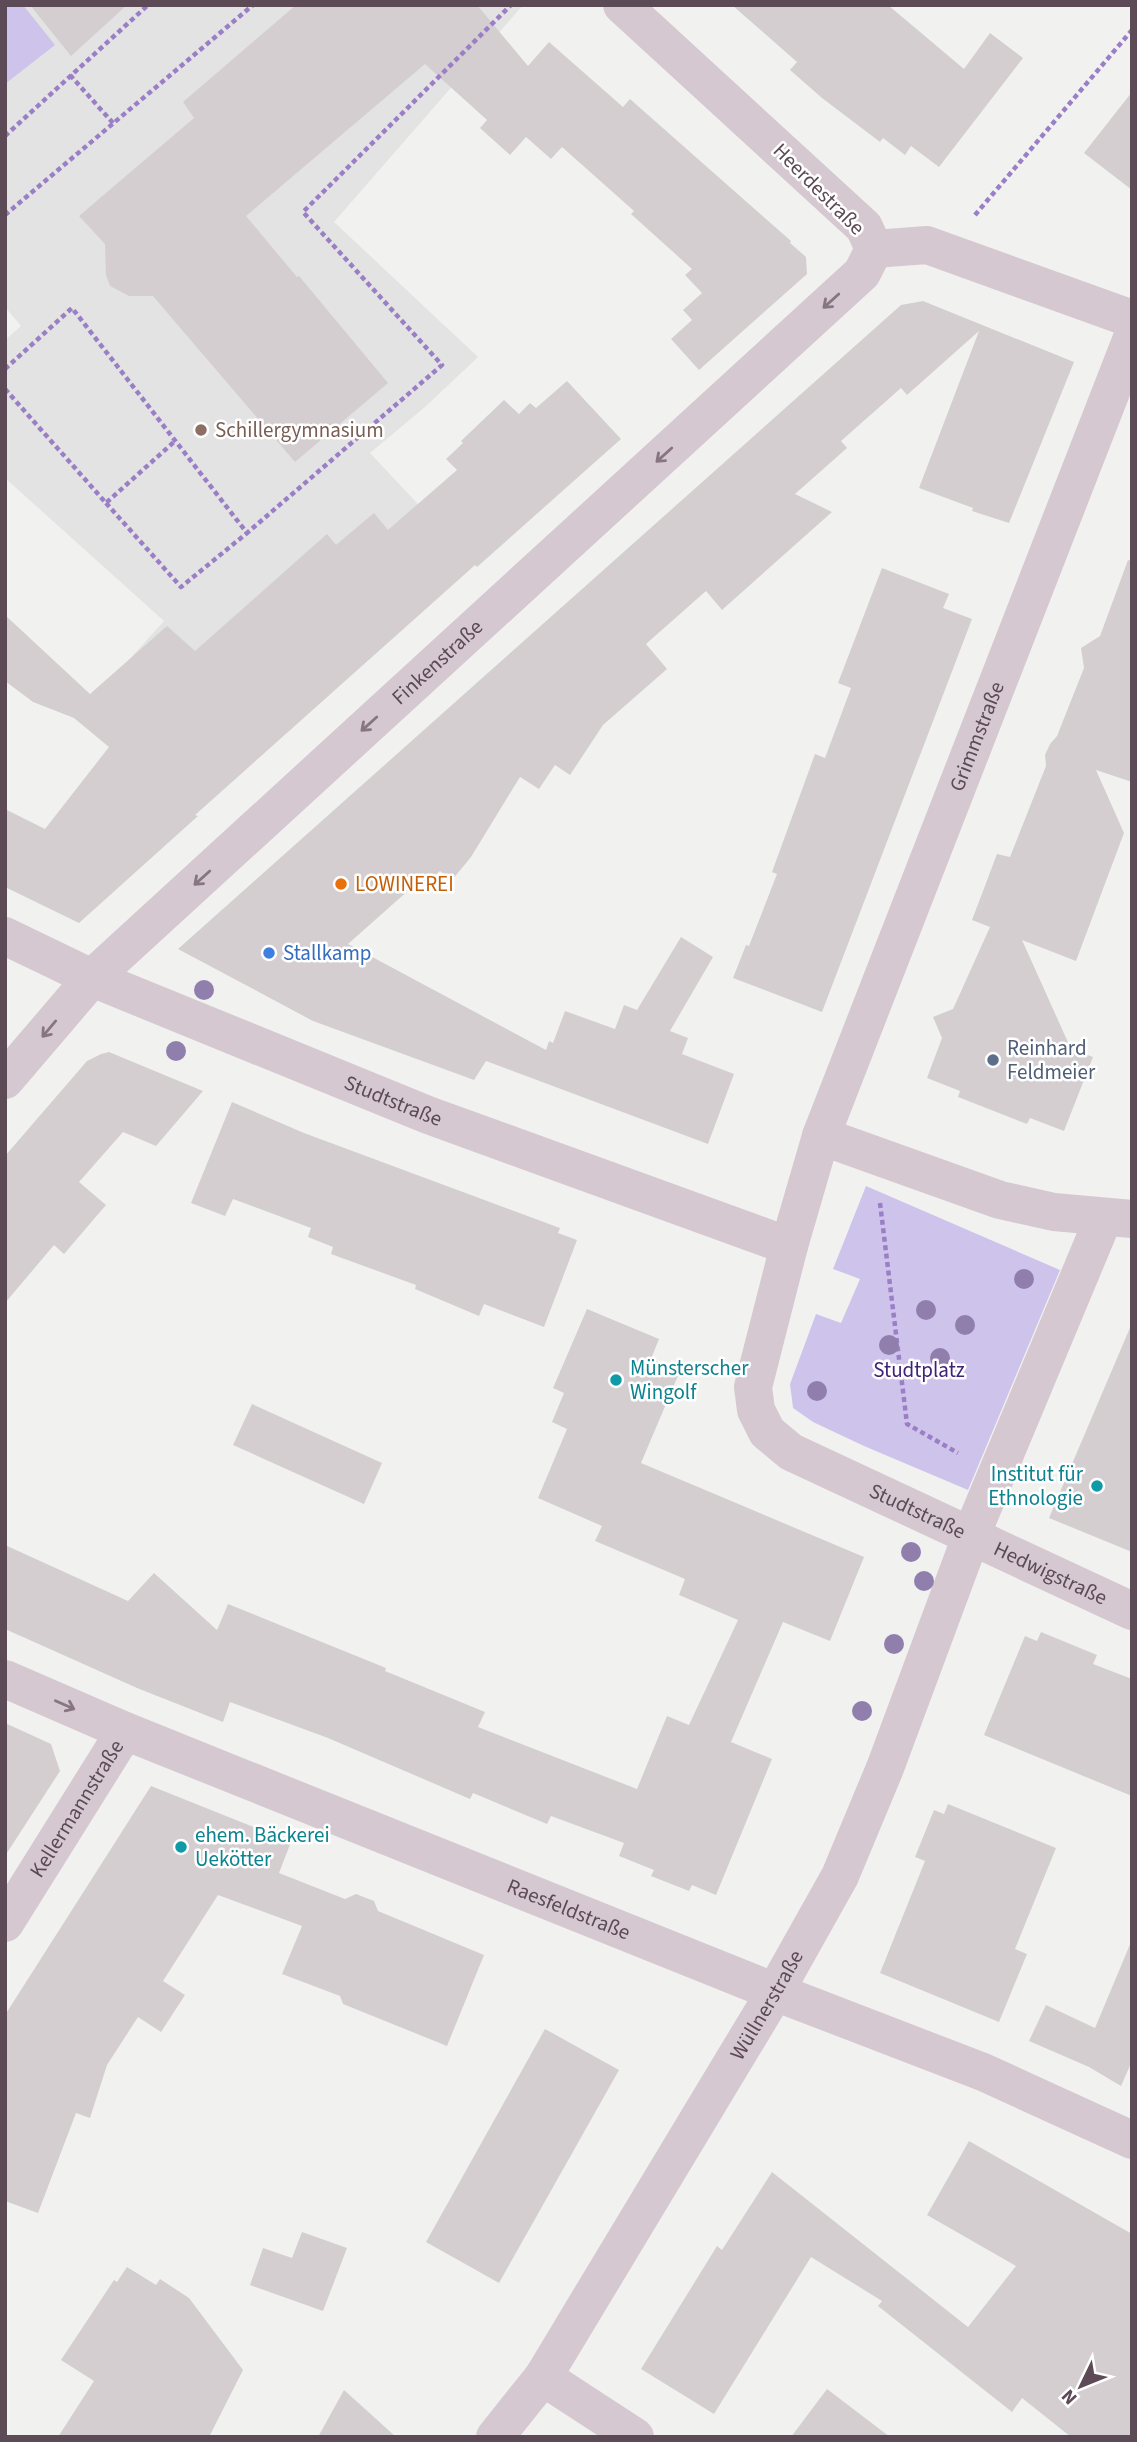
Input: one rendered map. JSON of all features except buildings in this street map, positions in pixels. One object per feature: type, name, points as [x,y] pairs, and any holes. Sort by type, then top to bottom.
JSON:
[{"type":"street","name":"Heerdestraße","points":[[622,5],[864,227],[874,249],[927,245],[1132,319]]},
{"type":"street","name":"Finkenstraße","points":[[5,1080],[92,978],[862,273],[874,249]]},
{"type":"street","name":"Grimmstraße","points":[[821,1136],[1132,338]]},
{"type":"street","name":"Studtstraße","points":[[5,936],[92,978],[428,1115],[789,1246]]},
{"type":"street","name":"Studtstraße","points":[[821,1136],[1000,1200],[1054,1212],[1118,1218],[970,1536],[792,1452],[767,1432],[756,1410],[753,1387],[789,1246],[821,1136]]},
{"type":"street","name":"Hedwigstraße","points":[[970,1536],[1132,1611]]},
{"type":"street","name":"Wüllnerstraße","points":[[495,2437],[543,2376],[775,1992],[840,1876],[885,1768],[970,1536]]},
{"type":"street","name":"Raesfeldstraße","points":[[5,1679],[125,1731],[775,1992],[983,2072],[1132,2140]]},
{"type":"street","name":"Kellermannstraße","points":[[5,1923],[125,1731]]},
{"type":"street","points":[[543,2376],[635,2437]]},
{"type":"path","points":[[5,136],[148,5]]},
{"type":"path","points":[[5,215],[253,5]]},
{"type":"path","points":[[5,389],[181,587],[442,365],[303,212],[512,5]]},
{"type":"path","points":[[945,250],[1132,30]]},
{"type":"path","points":[[71,75],[113,123]]},
{"type":"path","points":[[5,369],[72,308],[247,533]]},
{"type":"path","points":[[106,503],[175,441]]},
{"type":"path","points":[[878,1191],[907,1424]]},
{"type":"shaded area","name":"Schillergymnasium","points":[[5,5],[523,5],[334,222],[478,357],[425,407],[370,453],[475,565],[195,815],[126,663],[164,621],[5,478],[5,340],[21,326],[5,307]]},
{"type":"green space","points":[[5,5],[23,5],[55,45],[5,84]]},
{"type":"green space","name":"Studtplatz","points":[[866,1186],[1060,1270],[968,1490],[864,1446],[813,1422],[793,1408],[790,1384],[816,1314],[841,1323],[860,1279],[833,1269]]},
{"type":"place","name":"Schillergymnasium","points":[[201,430]]},
{"type":"place","name":"LOWINEREI","points":[[341,884]]},
{"type":"place","name":"Stallkamp","points":[[269,953]]},
{"type":"place","name":"Reinhard Feldmeier","points":[[993,1060]]},
{"type":"place","name":"Münsterscher Wingolf","points":[[616,1380]]},
{"type":"place","name":"Institut für Ethnologie","points":[[1097,1486]]},
{"type":"place","name":"ehem. Bäckerei Uekötter","points":[[181,1847]]}]
